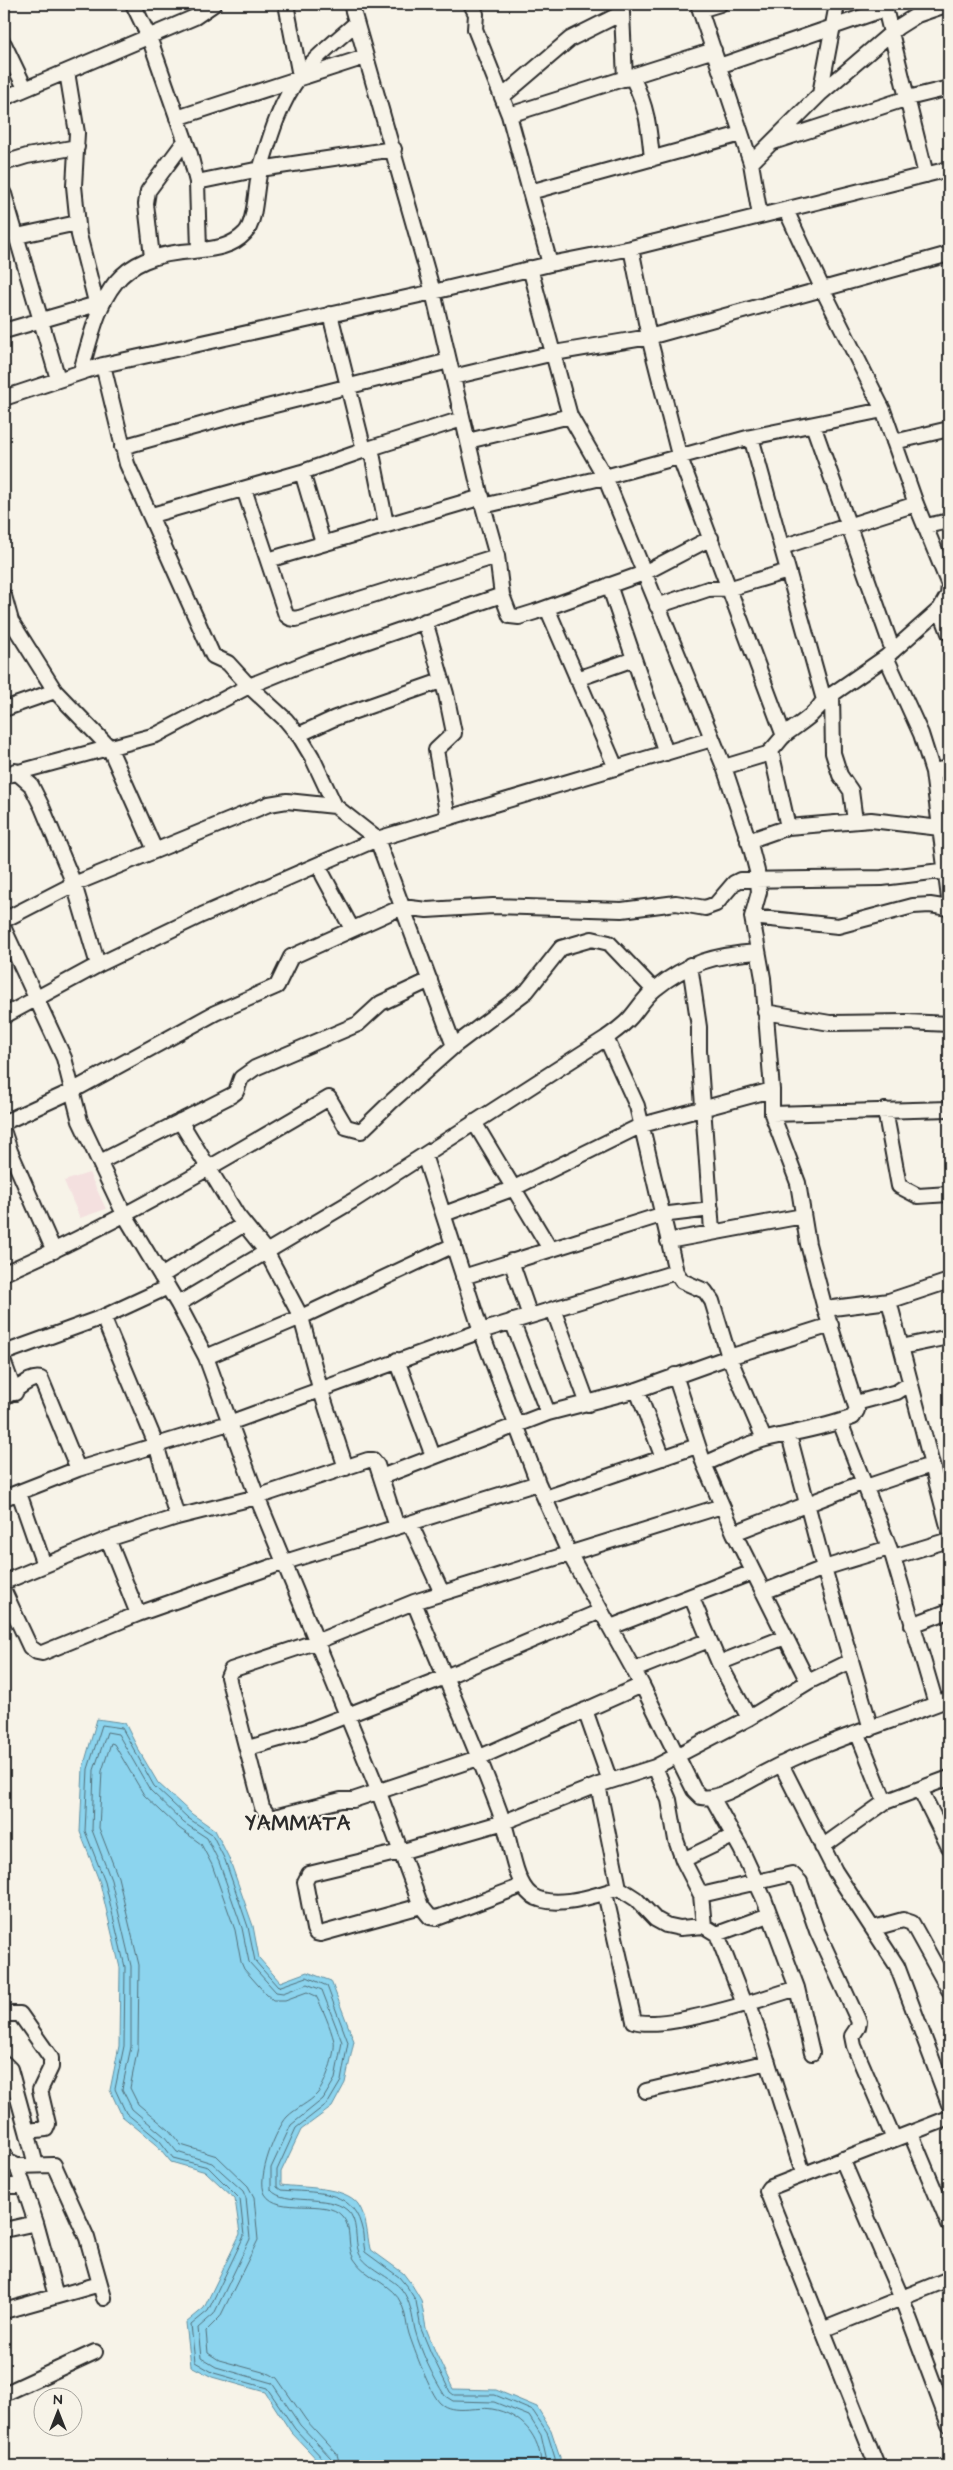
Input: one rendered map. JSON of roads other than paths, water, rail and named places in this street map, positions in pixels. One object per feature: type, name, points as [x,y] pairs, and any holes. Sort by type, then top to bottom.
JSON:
[{"type":"street","points":[[133,4],[149,36],[197,182],[199,250]]},
{"type":"street","points":[[4,98],[195,16],[214,4]]},
{"type":"street","points":[[286,4],[300,76]]},
{"type":"street","points":[[351,4],[355,24],[394,149],[433,292],[482,502],[497,556],[502,595],[510,616],[519,617],[548,608],[644,573],[712,538]]},
{"type":"street","points":[[720,4],[699,7],[751,163],[760,216]]},
{"type":"street","points":[[820,94],[837,4]]},
{"type":"street","points":[[751,163],[820,94],[892,33],[917,16],[949,4]]},
{"type":"street","points":[[477,7],[475,29],[509,115],[550,264]]},
{"type":"street","points":[[719,66],[833,28],[884,7],[926,175]]},
{"type":"street","points":[[502,97],[570,39],[620,8],[629,78],[644,103],[649,125],[652,159]]},
{"type":"street","points":[[81,371],[97,307],[119,275],[152,257],[199,250],[214,250],[235,242],[247,231],[260,169],[281,111],[300,76],[355,24]]},
{"type":"street","points":[[4,44],[25,88]]},
{"type":"street","points":[[509,115],[714,50]]},
{"type":"street","points":[[177,118],[300,76],[365,57]]},
{"type":"street","points":[[67,72],[77,147],[74,186],[77,223],[97,307]]},
{"type":"street","points":[[770,143],[908,98],[949,88]]},
{"type":"street","points":[[530,192],[741,134]]},
{"type":"street","points":[[152,257],[146,204],[148,191],[185,141]]},
{"type":"street","points":[[4,163],[27,156],[77,147]]},
{"type":"street","points":[[197,182],[260,169],[394,149]]},
{"type":"street","points":[[4,398],[103,365],[433,292],[530,268],[631,248],[949,169]]},
{"type":"street","points":[[4,194],[58,379]]},
{"type":"street","points":[[724,767],[767,754],[771,751],[784,736],[808,720],[828,697],[890,654],[940,609],[948,595],[949,585],[916,504],[883,410],[823,290],[786,210]]},
{"type":"street","points":[[17,236],[77,223]]},
{"type":"street","points":[[631,248],[649,337],[679,455],[712,538],[784,736]]},
{"type":"street","points":[[452,378],[554,353],[649,337],[949,254]]},
{"type":"street","points":[[530,268],[570,416],[604,477],[724,767],[757,871],[759,892],[752,917],[763,978],[772,1090],[772,1114],[790,1158],[794,1177],[798,1183],[803,1216],[825,1309],[856,1403],[856,1414],[840,1422],[789,1435],[764,1439],[704,1464]]},
{"type":"street","points":[[4,331],[41,322],[69,311],[97,307]]},
{"type":"street","points":[[330,314],[348,386],[368,449],[386,524]]},
{"type":"street","points":[[122,447],[348,386],[449,361]]},
{"type":"street","points":[[103,365],[127,464],[152,515],[213,656],[228,663],[249,686],[286,720],[298,734],[312,757],[335,806],[376,839],[454,1046]]},
{"type":"street","points":[[268,560],[386,524],[604,477],[679,455],[752,437],[883,410]]},
{"type":"street","points":[[468,441],[570,416]]},
{"type":"street","points":[[152,515],[302,472],[462,419]]},
{"type":"street","points":[[813,425],[890,654],[921,734],[933,772],[947,870],[949,898]]},
{"type":"street","points":[[894,442],[949,429]]},
{"type":"street","points":[[752,437],[788,571],[828,697],[833,753],[840,775],[851,791],[855,821]]},
{"type":"street","points":[[302,472],[323,543]]},
{"type":"street","points":[[244,489],[286,615],[290,618],[296,619],[497,556]]},
{"type":"street","points":[[782,547],[916,504]]},
{"type":"street","points":[[926,526],[949,521]]},
{"type":"street","points":[[657,606],[708,589],[730,588],[788,571]]},
{"type":"street","points":[[609,585],[666,753]]},
{"type":"street","points":[[9,774],[156,734],[249,686],[313,660],[502,595]]},
{"type":"street","points":[[4,596],[7,622],[55,691],[110,747],[155,850]]},
{"type":"street","points":[[548,608],[616,768]]},
{"type":"street","points":[[940,609],[949,633]]},
{"type":"street","points":[[425,621],[446,694],[454,733],[436,750],[448,818]]},
{"type":"street","points":[[577,679],[634,659]]},
{"type":"street","points":[[298,734],[336,718],[441,681]]},
{"type":"street","points":[[4,709],[55,691]]},
{"type":"street","points":[[4,1016],[98,965],[202,915],[376,839],[712,739]]},
{"type":"street","points":[[771,751],[788,827]]},
{"type":"street","points":[[933,772],[949,767]]},
{"type":"street","points":[[9,774],[31,785],[42,807],[74,884],[98,965]]},
{"type":"street","points":[[4,920],[74,884],[269,804],[287,801],[335,806]]},
{"type":"street","points":[[748,841],[788,827],[855,821],[884,820],[940,828]]},
{"type":"street","points":[[4,1125],[214,1013],[277,986],[290,956],[402,907],[427,910],[493,906],[622,910],[676,903],[705,908],[716,904],[734,883],[740,880],[758,882],[882,878],[947,870]]},
{"type":"street","points":[[323,874],[352,929]]},
{"type":"street","points":[[752,917],[838,926],[913,906],[930,905],[949,908]]},
{"type":"street","points":[[4,930],[64,1058],[80,1121],[124,1214],[165,1281],[206,1357],[257,1496],[378,1790],[421,1906],[430,1916],[437,1918],[522,1886]]},
{"type":"street","points":[[4,1273],[54,1251],[124,1214],[329,1098],[346,1127],[361,1131],[454,1046],[527,991],[561,948],[575,942],[592,939],[609,943],[654,990]]},
{"type":"street","points":[[178,1304],[354,1200],[606,1038],[628,1020],[654,990],[690,965],[707,958],[727,954],[757,952]]},
{"type":"street","points":[[690,965],[700,1027],[699,1052],[712,1231]]},
{"type":"street","points":[[100,1162],[232,1095],[236,1092],[241,1078],[255,1068],[358,1024],[381,1003],[430,980]]},
{"type":"street","points":[[765,1012],[830,1023],[907,1022],[949,1024]]},
{"type":"street","points":[[606,1038],[637,1106],[661,1215],[676,1272],[682,1280],[704,1291],[712,1301],[728,1357],[764,1439]]},
{"type":"street","points":[[444,1214],[512,1189],[642,1125],[772,1090]]},
{"type":"street","points":[[772,1114],[949,1109]]},
{"type":"street","points":[[885,1110],[900,1186],[918,1196],[949,1194]]},
{"type":"street","points":[[180,1121],[207,1168],[244,1224],[266,1251],[301,1317],[320,1388],[346,1468]]},
{"type":"street","points":[[474,1122],[512,1189],[550,1249]]},
{"type":"street","points":[[4,1133],[7,1153],[54,1251]]},
{"type":"street","points":[[424,1154],[481,1331],[538,1484],[569,1553],[642,1685],[694,1790],[701,1797],[712,1797],[737,1787],[781,1764],[943,1702],[912,1625],[891,1552],[840,1422]]},
{"type":"street","points":[[463,1277],[661,1215],[711,1209]]},
{"type":"street","points":[[668,1241],[712,1231],[803,1216]]},
{"type":"street","points":[[4,1353],[102,1318],[165,1281],[244,1224]]},
{"type":"street","points":[[206,1357],[301,1317],[454,1245]]},
{"type":"street","points":[[511,1261],[530,1316]]},
{"type":"street","points":[[4,1498],[78,1470],[156,1444],[229,1423],[320,1388],[481,1331],[676,1272]]},
{"type":"street","points":[[825,1309],[889,1301],[949,1281]]},
{"type":"street","points":[[889,1301],[909,1384],[949,1530]]},
{"type":"street","points":[[553,1309],[588,1404]]},
{"type":"street","points":[[102,1318],[156,1444],[177,1517]]},
{"type":"street","points":[[512,1321],[548,1413]]},
{"type":"street","points":[[381,1477],[516,1423],[637,1390],[728,1357],[830,1325]]},
{"type":"street","points":[[901,1347],[949,1337]]},
{"type":"street","points":[[397,1360],[433,1456]]},
{"type":"street","points":[[4,1363],[9,1395],[36,1377],[41,1379],[78,1470]]},
{"type":"street","points":[[676,1376],[697,1446],[734,1534],[808,1682]]},
{"type":"street","points":[[856,1403],[897,1392],[909,1384]]},
{"type":"street","points":[[637,1390],[663,1458]]},
{"type":"street","points":[[789,1435],[824,1568],[871,1729]]},
{"type":"street","points":[[545,1498],[697,1446]]},
{"type":"street","points":[[4,1582],[108,1539],[177,1517],[257,1496],[368,1460],[374,1460],[403,1525],[442,1593]]},
{"type":"street","points":[[734,1534],[808,1504],[865,1484],[931,1465]]},
{"type":"street","points":[[4,1591],[30,1647],[42,1653],[138,1614],[285,1562],[538,1484]]},
{"type":"street","points":[[19,1493],[44,1565]]},
{"type":"street","points":[[642,1685],[478,1758],[378,1790],[353,1800],[341,1800],[270,1818],[262,1807],[228,1673],[318,1642],[414,1602],[722,1506]]},
{"type":"street","points":[[108,1539],[138,1614]]},
{"type":"street","points":[[763,1592],[824,1568],[949,1540]]},
{"type":"street","points":[[611,1627],[752,1572]]},
{"type":"street","points":[[691,1596],[719,1662],[749,1718]]},
{"type":"street","points":[[414,1602],[504,1822],[522,1886],[541,1901],[553,1903],[604,1893],[619,1888]]},
{"type":"street","points":[[248,1748],[294,1736],[445,1677],[601,1611]]},
{"type":"street","points":[[912,1625],[949,1611]]},
{"type":"street","points":[[719,1662],[785,1636]]},
{"type":"street","points":[[634,1670],[709,1640]]},
{"type":"street","points":[[421,1906],[316,1934],[306,1878],[310,1874],[400,1852],[504,1822],[604,1783],[655,1767],[749,1718],[808,1682],[851,1661]]},
{"type":"street","points":[[586,1710],[604,1783],[619,1888],[636,1899],[655,1919],[666,1925],[680,1928],[704,1926],[716,1934],[746,2003],[768,2062],[802,2173]]},
{"type":"street","points":[[858,1734],[885,1802]]},
{"type":"street","points":[[781,1764],[835,1871],[891,1954],[905,1983],[949,2104]]},
{"type":"street","points":[[655,1767],[669,1800],[676,1840],[683,1860],[701,1895],[704,1926]]},
{"type":"street","points":[[822,1847],[885,1802],[948,1781]]},
{"type":"street","points":[[920,1789],[949,1847]]},
{"type":"street","points":[[712,1797],[733,1836],[769,1915],[797,1988],[812,2053]]},
{"type":"street","points":[[683,1860],[733,1836]]},
{"type":"street","points":[[701,1895],[756,1884],[792,1874],[800,1882],[817,1931],[859,2022],[852,2036],[856,2052],[894,2139]]},
{"type":"street","points":[[604,1893],[634,2021],[652,2024],[746,2003],[797,1988]]},
{"type":"street","points":[[716,1934],[769,1915]]},
{"type":"street","points":[[874,1928],[902,1920],[912,1923],[949,1990]]},
{"type":"street","points":[[4,2014],[20,2014],[51,2058],[51,2067],[40,2090],[48,2124],[46,2129],[27,2131]]},
{"type":"street","points":[[646,2091],[768,2062]]},
{"type":"street","points":[[4,2063],[10,2069],[36,2165]]},
{"type":"street","points":[[877,2466],[766,2191],[802,2173],[911,2134],[949,2118]]},
{"type":"street","points":[[911,2134],[949,2225]]},
{"type":"street","points":[[4,2154],[7,2161],[17,2166],[54,2165],[87,2238],[104,2298]]},
{"type":"street","points":[[842,2159],[902,2299],[949,2425]]},
{"type":"street","points":[[17,2166],[36,2223],[56,2296]]},
{"type":"street","points":[[4,2186],[24,2186]]},
{"type":"street","points":[[4,2230],[36,2223]]},
{"type":"street","points":[[822,2330],[949,2279]]},
{"type":"street","points":[[4,2311],[100,2284]]},
{"type":"street","points":[[4,2394],[95,2352]]},
{"type":"water","points":[[97,1719],[125,1723],[158,1783],[192,1814],[215,1830],[229,1858],[253,1926],[259,1958],[280,1982],[307,1972],[331,1981],[354,2041],[345,2083],[332,2107],[301,2130],[281,2172],[281,2185],[333,2191],[352,2198],[358,2204],[365,2220],[370,2249],[403,2273],[421,2300],[426,2328],[453,2389],[496,2390],[537,2407],[551,2430],[560,2457],[560,2466],[323,2466],[291,2432],[265,2392],[212,2377],[191,2366],[186,2323],[204,2308],[240,2234],[235,2199],[206,2172],[171,2162],[156,2144],[122,2116],[110,2090],[119,2046],[120,1968],[100,1883],[80,1832],[83,1768]]},
{"type":"district","name":"YAMMATA","points":[[298,1823]]}]
